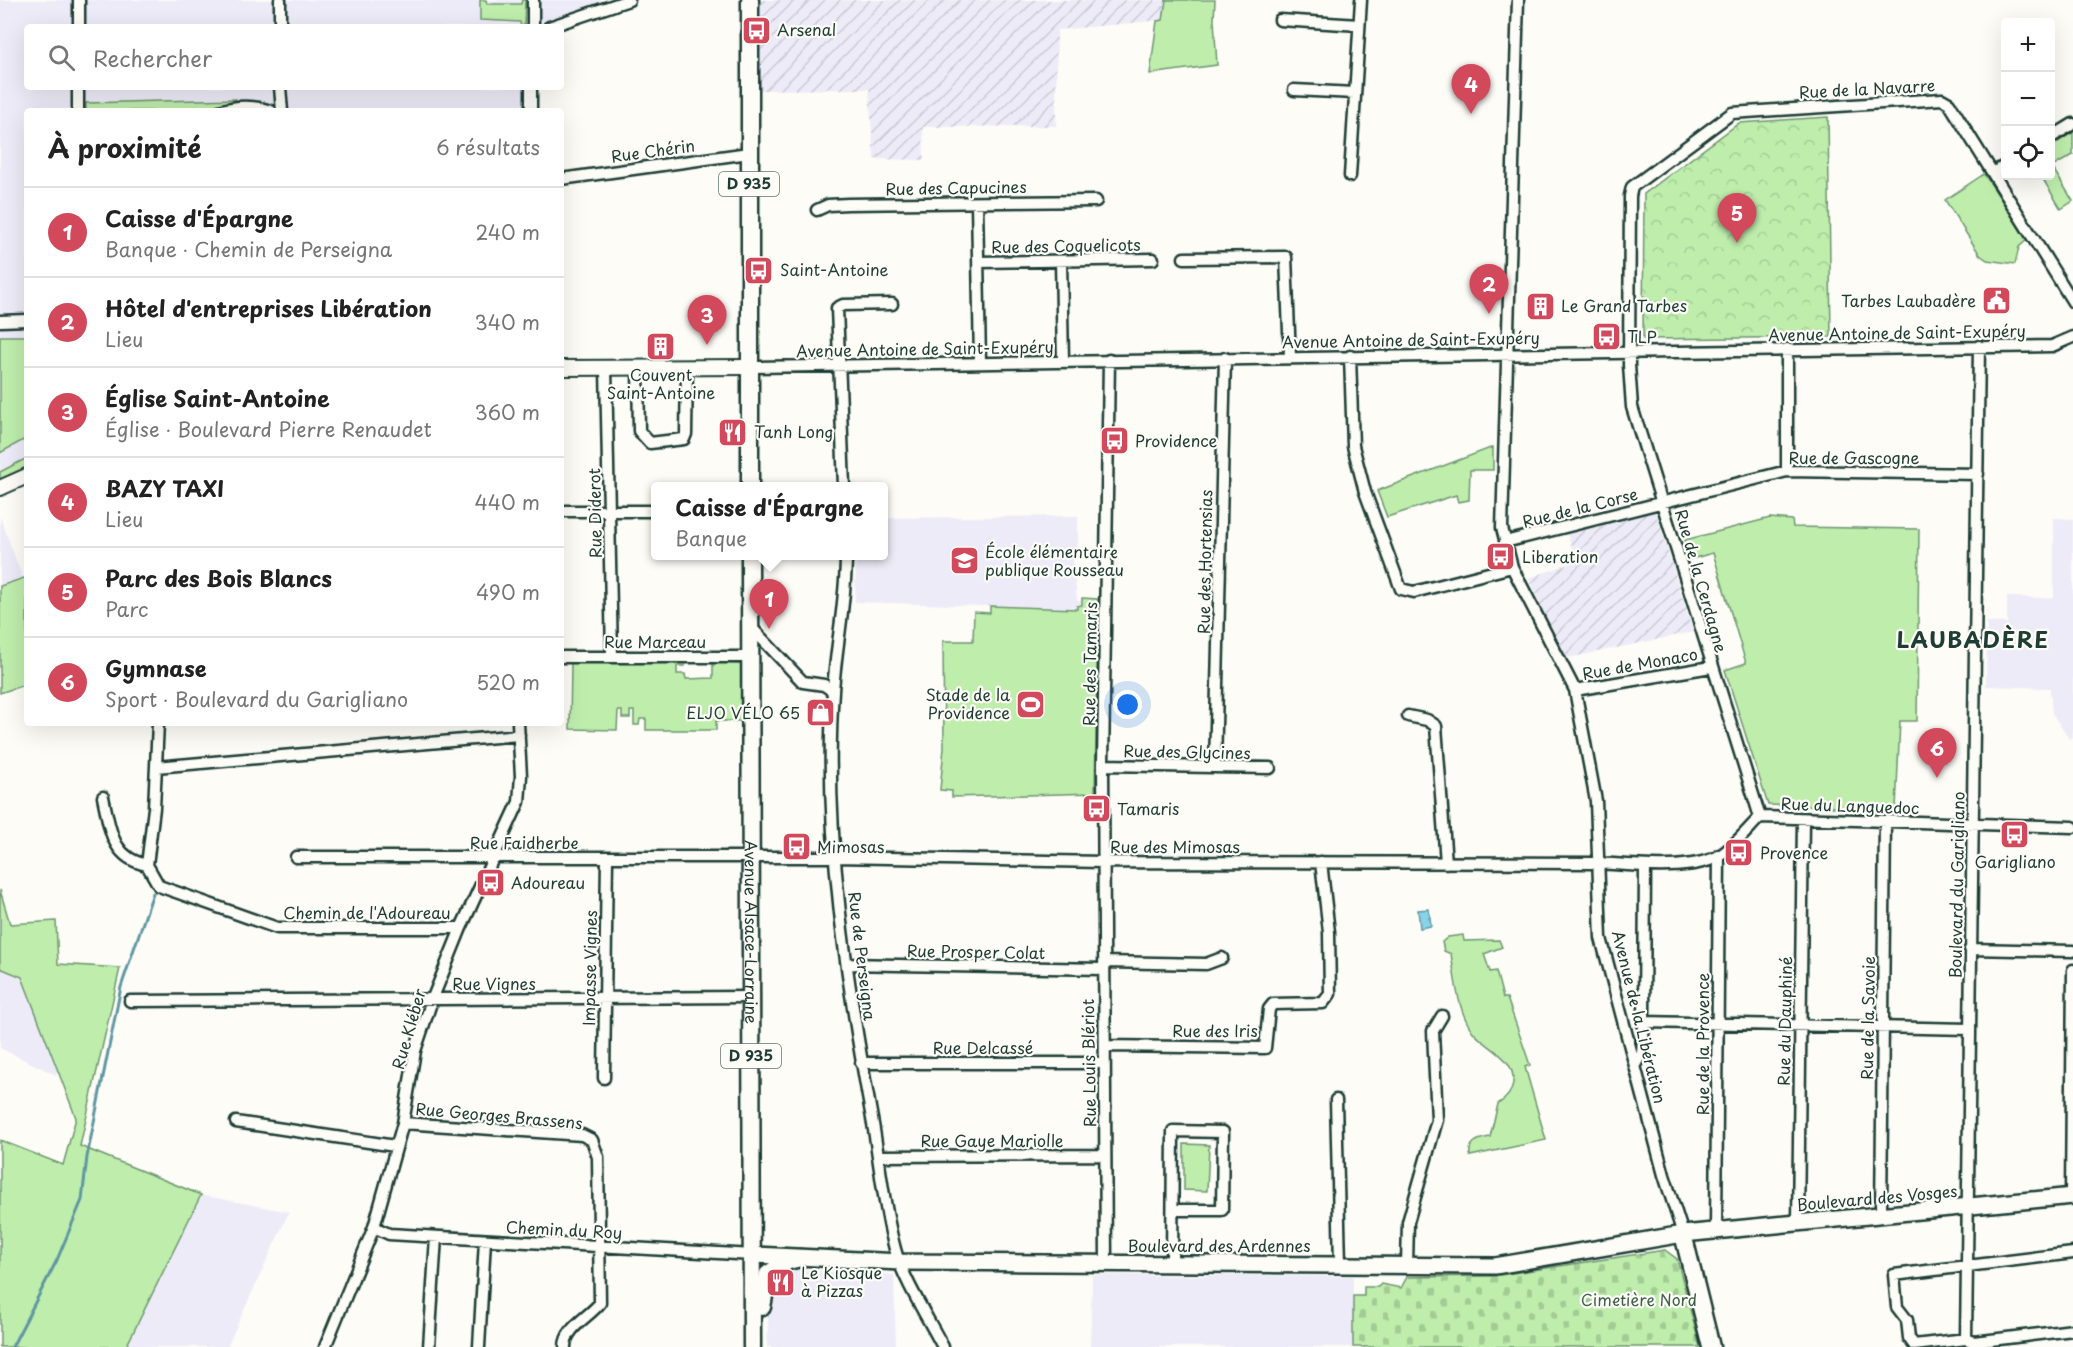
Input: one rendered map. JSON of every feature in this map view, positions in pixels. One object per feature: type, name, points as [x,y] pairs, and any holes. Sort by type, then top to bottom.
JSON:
[{"type":"main road","name":"D 935","points":[[750,0],[748,368],[750,482]]},
{"type":"main road","name":"Avenue Alsace-Lorraine","points":[[750,560],[752,1347]]},
{"type":"main road","name":"Boulevard des Vosges","points":[[1683,1234],[2072,1196]]},
{"type":"main road","name":"Boulevard des Ardennes","points":[[753,1255],[901,1262],[1495,1266],[1683,1234]]},
{"type":"main road","points":[[1683,1234],[1711,1347]]},
{"type":"main road","points":[[762,1347],[762,1306],[768,1274],[788,1261],[801,1258]]},
{"type":"street","points":[[79,0],[79,24]]},
{"type":"street","points":[[280,0],[280,24]]},
{"type":"street","points":[[533,0],[533,24]]},
{"type":"street","points":[[558,24],[629,0]]},
{"type":"street","points":[[1350,176],[1361,0]]},
{"type":"street","name":"Avenue de la Libération","points":[[1518,0],[1502,528],[1512,567],[1575,690],[1596,801],[1601,938],[1683,1234]]},
{"type":"street","points":[[1280,20],[1359,25]]},
{"type":"street","points":[[78,90],[78,108]]},
{"type":"street","points":[[280,90],[282,108]]},
{"type":"street","points":[[531,90],[531,108]]},
{"type":"street","points":[[1294,90],[1355,93]]},
{"type":"street","name":"Rue de la Navarre","points":[[1732,112],[1942,99],[1949,102],[2073,302]]},
{"type":"street","points":[[228,108],[252,106],[260,108]]},
{"type":"street","name":"Rue de la Cerdagne","points":[[1732,112],[1632,186],[1630,191],[1629,351],[1632,407],[1711,667],[1760,817]]},
{"type":"street","points":[[2055,135],[2073,124]]},
{"type":"street","name":"Rue Chérin","points":[[564,179],[749,153]]},
{"type":"street","points":[[1993,173],[2001,168]]},
{"type":"street","name":"Rue des Capucines","points":[[817,210],[828,205],[848,204],[1096,201]]},
{"type":"street","points":[[977,203],[980,362]]},
{"type":"street","points":[[1184,258],[1286,257],[1290,357]]},
{"type":"street","name":"Rue des Coquelicots","points":[[979,262],[1153,259]]},
{"type":"street","points":[[1061,261],[1063,361]]},
{"type":"street","points":[[844,482],[837,308],[843,304],[887,304]]},
{"type":"street","points":[[0,321],[24,320]]},
{"type":"street","name":"Avenue Antoine de Saint-Exupéry","points":[[748,368],[1508,353],[2052,346],[2073,338]]},
{"type":"street","name":"Boulevard du Garigliano","points":[[1966,1339],[1979,346]]},
{"type":"street","points":[[1787,471],[1788,349]]},
{"type":"street","points":[[1350,356],[1353,446],[1365,492],[1401,589],[1414,592],[1512,567]]},
{"type":"street","name":"Rue des Hortensias","points":[[1215,767],[1225,358]]},
{"type":"street","name":"Rue des Tamaris","points":[[1103,862],[1109,360]]},
{"type":"street","points":[[564,368],[748,368]]},
{"type":"street","name":"Rue Diderot","points":[[606,368],[612,657]]},
{"type":"street","points":[[638,368],[639,431],[650,443],[684,438],[686,434],[687,368]]},
{"type":"street","name":"Rue de Gascogne","points":[[1663,504],[1787,471],[1978,474]]},
{"type":"street","points":[[0,488],[24,477]]},
{"type":"street","name":"Rue de la Corse","points":[[1505,542],[1663,504]]},
{"type":"street","points":[[564,511],[651,511]]},
{"type":"street","name":"Rue de Perseigna","points":[[846,560],[845,602],[833,691],[835,857],[847,964],[861,1063],[895,1251],[943,1347]]},
{"type":"street","points":[[749,625],[803,682],[824,685],[833,691]]},
{"type":"street","name":"Rue Marceau","points":[[564,657],[749,657]]},
{"type":"street","name":"Rue de Monaco","points":[[1575,690],[1711,667]]},
{"type":"street","points":[[1408,716],[1427,720],[1436,726],[1446,863]]},
{"type":"street","points":[[104,797],[114,843],[127,859],[147,865],[158,726]]},
{"type":"street","name":"Rue Kléber","points":[[326,1347],[374,1227],[403,1123],[415,1051],[432,1000],[461,928],[519,802],[518,726]]},
{"type":"street","points":[[156,766],[519,735]]},
{"type":"street","name":"Rue des Glycines","points":[[1103,765],[1270,768]]},
{"type":"street","name":"Rue du Languedoc","points":[[1598,863],[1646,866],[1688,864],[1719,855],[1760,817],[1973,826],[2073,827]]},
{"type":"street","name":"Rue du Dauphiné","points":[[1798,1223],[1799,1024],[1805,836],[1803,820]]},
{"type":"street","name":"Rue de la Savoie","points":[[1881,1215],[1885,822]]},
{"type":"street","name":"Rue de la Provence","points":[[1716,1232],[1719,855]]},
{"type":"street","name":"Rue Faidherbe","points":[[296,857],[752,858]]},
{"type":"street","name":"Rue des Mimosas","points":[[752,858],[835,857],[1103,862],[1598,863]]},
{"type":"street","name":"Impasse Vignes","points":[[604,1078],[607,859]]},
{"type":"street","name":"Rue Louis Blériot","points":[[1103,862],[1106,1263]]},
{"type":"street","name":"Rue des Iris","points":[[1105,1046],[1265,1048],[1268,1045],[1269,1009],[1274,1004],[1323,1003],[1328,1000],[1330,994],[1329,932],[1321,862]]},
{"type":"street","name":"Chemin de l'Adoureau","points":[[147,865],[159,886],[277,928],[461,928]]},
{"type":"street","points":[[1635,1067],[1642,1054],[1644,1022],[1646,866]]},
{"type":"street","points":[[1970,949],[2073,951]]},
{"type":"street","name":"Rue Prosper Colat","points":[[847,964],[1206,964],[1222,958]]},
{"type":"street","points":[[2072,1196],[2073,970]]},
{"type":"street","name":"Rue Vignes","points":[[130,1001],[751,997]]},
{"type":"street","points":[[1407,1265],[1408,1222],[1437,1120],[1433,1031],[1442,1016]]},
{"type":"street","points":[[1644,1022],[1969,1029]]},
{"type":"street","name":"Rue Delcassé","points":[[861,1063],[1104,1063]]},
{"type":"street","points":[[1336,1100],[1340,1264]]},
{"type":"street","points":[[236,1122],[395,1146]]},
{"type":"street","name":"Rue Georges Brassens","points":[[403,1123],[582,1135],[592,1140],[598,1157],[600,1247]]},
{"type":"street","points":[[1172,1264],[1173,1131],[1223,1131],[1222,1210],[1173,1210]]},
{"type":"street","name":"Rue Gaye Mariolle","points":[[878,1156],[1105,1155]]},
{"type":"street","name":"Chemin du Roy","points":[[374,1227],[389,1234],[753,1255]]},
{"type":"street","points":[[429,1347],[436,1237]]},
{"type":"street","points":[[479,1347],[485,1240]]},
{"type":"street","points":[[565,1347],[565,1341],[574,1327],[590,1315],[600,1303],[600,1247]]},
{"type":"street","points":[[2073,1253],[1894,1275],[1897,1307],[1907,1320],[1911,1344],[1966,1339],[1974,1342],[2073,1330]]},
{"type":"shaded area","points":[[0,0],[605,0],[545,21],[526,21],[526,24],[24,24],[24,90],[526,90],[526,108],[213,108],[236,99],[86,103],[86,108],[24,108],[24,336],[0,336]]},
{"type":"shaded area","points":[[760,0],[1166,0],[1163,20],[1057,30],[1056,126],[923,127],[924,160],[874,159],[869,89],[760,90]]},
{"type":"shaded area","points":[[24,440],[24,468],[0,479],[0,454]]},
{"type":"shaded area","points":[[1655,509],[1693,632],[1563,659],[1529,578],[1577,561],[1566,532]]},
{"type":"shaded area","name":"École élémentaire publique Rousseau","points":[[1078,516],[1078,547],[1072,548],[1077,601],[1083,601],[1083,605],[1077,609],[855,602],[856,560],[888,560],[888,518]]},
{"type":"shaded area","points":[[0,517],[23,579],[0,586]]},
{"type":"shaded area","points":[[2054,518],[2073,519],[2073,737],[2069,739],[2052,713],[2050,688],[1986,686],[1987,622],[2007,623],[2007,597],[2054,598]]},
{"type":"shaded area","points":[[0,968],[22,976],[58,1067],[56,1075],[0,1048]]},
{"type":"shaded area","points":[[201,1195],[289,1212],[227,1347],[126,1347]]},
{"type":"shaded area","points":[[792,1269],[894,1275],[896,1347],[767,1347],[769,1293],[773,1279]]},
{"type":"shaded area","points":[[1092,1275],[1353,1276],[1353,1347],[1090,1347]]},
{"type":"green space","points":[[480,0],[486,0],[487,4],[521,4],[522,0],[525,0],[524,24],[480,20]]},
{"type":"green space","points":[[1166,0],[1215,0],[1217,65],[1150,74],[1157,21],[1163,20]]},
{"type":"green space","points":[[236,99],[237,103],[217,108],[86,108],[86,103]]},
{"type":"green space","points":[[1828,117],[1831,337],[1643,339],[1644,194],[1739,123]]},
{"type":"green space","points":[[2073,132],[2073,155],[2055,165],[2055,144]]},
{"type":"green space","points":[[2055,172],[2073,201],[2061,209],[2043,180],[2055,180]]},
{"type":"green space","points":[[1984,174],[2028,239],[2019,247],[2015,264],[1987,260],[1980,255],[1945,200]]},
{"type":"green space","points":[[0,336],[24,336],[24,440],[0,453]]},
{"type":"green space","points":[[1493,447],[1493,470],[1470,470],[1469,500],[1458,502],[1456,495],[1387,517],[1377,491]]},
{"type":"green space","points":[[24,460],[24,468],[0,479],[0,472]]},
{"type":"green space","points":[[1770,518],[1792,520],[1793,527],[1919,529],[1917,721],[1900,721],[1896,809],[1768,805],[1725,670],[1746,663],[1713,553],[1691,559],[1685,540]]},
{"type":"green space","points":[[24,578],[24,685],[0,693],[0,586]]},
{"type":"green space","name":"Stade de la Providence","points":[[1082,598],[1098,599],[1095,793],[952,797],[952,791],[940,790],[944,748],[943,641],[973,641],[974,612],[990,613],[990,606],[1077,609],[1077,606],[1082,605]]},
{"type":"green space","points":[[685,662],[685,666],[677,666],[677,674],[685,674],[686,679],[713,678],[713,664],[708,662],[742,664],[742,721],[716,721],[716,730],[646,730],[646,719],[640,719],[639,725],[634,725],[634,711],[630,711],[630,718],[622,718],[622,711],[618,711],[617,730],[570,729],[571,663]]},
{"type":"green space","points":[[0,890],[10,924],[56,921],[58,964],[120,968],[80,1146],[201,1195],[126,1347],[0,1347],[0,1140],[63,1165],[76,1118],[22,977],[0,968]]},
{"type":"green space","points":[[1463,935],[1464,941],[1499,940],[1502,947],[1484,954],[1490,972],[1496,971],[1503,998],[1507,998],[1530,1065],[1525,1067],[1546,1140],[1470,1156],[1472,1144],[1490,1137],[1498,1104],[1508,1095],[1513,1083],[1509,1065],[1474,1033],[1465,1018],[1457,991],[1451,954],[1444,951],[1442,942],[1448,937]]},
{"type":"green space","points":[[1184,1144],[1209,1145],[1207,1191],[1184,1190]]},
{"type":"green space","name":"Cimetière Nord","points":[[1665,1250],[1677,1259],[1700,1347],[1353,1347],[1353,1296],[1364,1296],[1364,1287],[1378,1287],[1381,1284],[1401,1288],[1407,1277],[1494,1276]]},
{"type":"water","points":[[1429,909],[1431,926],[1420,928],[1418,910]]},
{"type":"waterway","points":[[12,1347],[57,1260],[82,1200],[87,1157],[121,987],[153,893]]},
{"type":"place","name":"Arsenal","points":[[756,30]]},
{"type":"place","name":"BAZY TAXI","points":[[1471,114]]},
{"type":"place","name":"Parc des Bois Blancs","points":[[1737,243]]},
{"type":"place","name":"Saint-Antoine","points":[[759,270]]},
{"type":"place","name":"Tarbes Laubadère","points":[[1997,301]]},
{"type":"place","name":"Le Grand Tarbes","points":[[1540,306]]},
{"type":"place","name":"Hôtel d'entreprises Libération","points":[[1489,314]]},
{"type":"place","name":"TLP","points":[[1606,337]]},
{"type":"place","name":"Église Saint-Antoine","points":[[707,345]]},
{"type":"place","name":"Couvent Saint-Antoine","points":[[661,347]]},
{"type":"place","name":"Tanh Long","points":[[733,432]]},
{"type":"place","name":"Providence","points":[[1114,441]]},
{"type":"place","name":"Liberation","points":[[1501,557]]},
{"type":"place","name":"École élémentaire publique Rousseau","points":[[964,561]]},
{"type":"place","name":"Caisse d'Épargne","points":[[769,629]]},
{"type":"place","name":"Stade de la Providence","points":[[1031,704]]},
{"type":"place","name":"ELJO VÉLO 65","points":[[821,713]]},
{"type":"place","name":"Gymnase","points":[[1937,778]]},
{"type":"place","name":"Tamaris","points":[[1096,809]]},
{"type":"place","name":"Garigliano","points":[[2015,834]]},
{"type":"place","name":"Mimosas","points":[[796,847]]},
{"type":"place","name":"Provence","points":[[1739,853]]},
{"type":"place","name":"Adoureau","points":[[490,883]]},
{"type":"place","name":"Le Kiosque à Pizzas","points":[[780,1282]]},
{"type":"district","name":"LAUBADÈRE","points":[[1973,640]]}]
